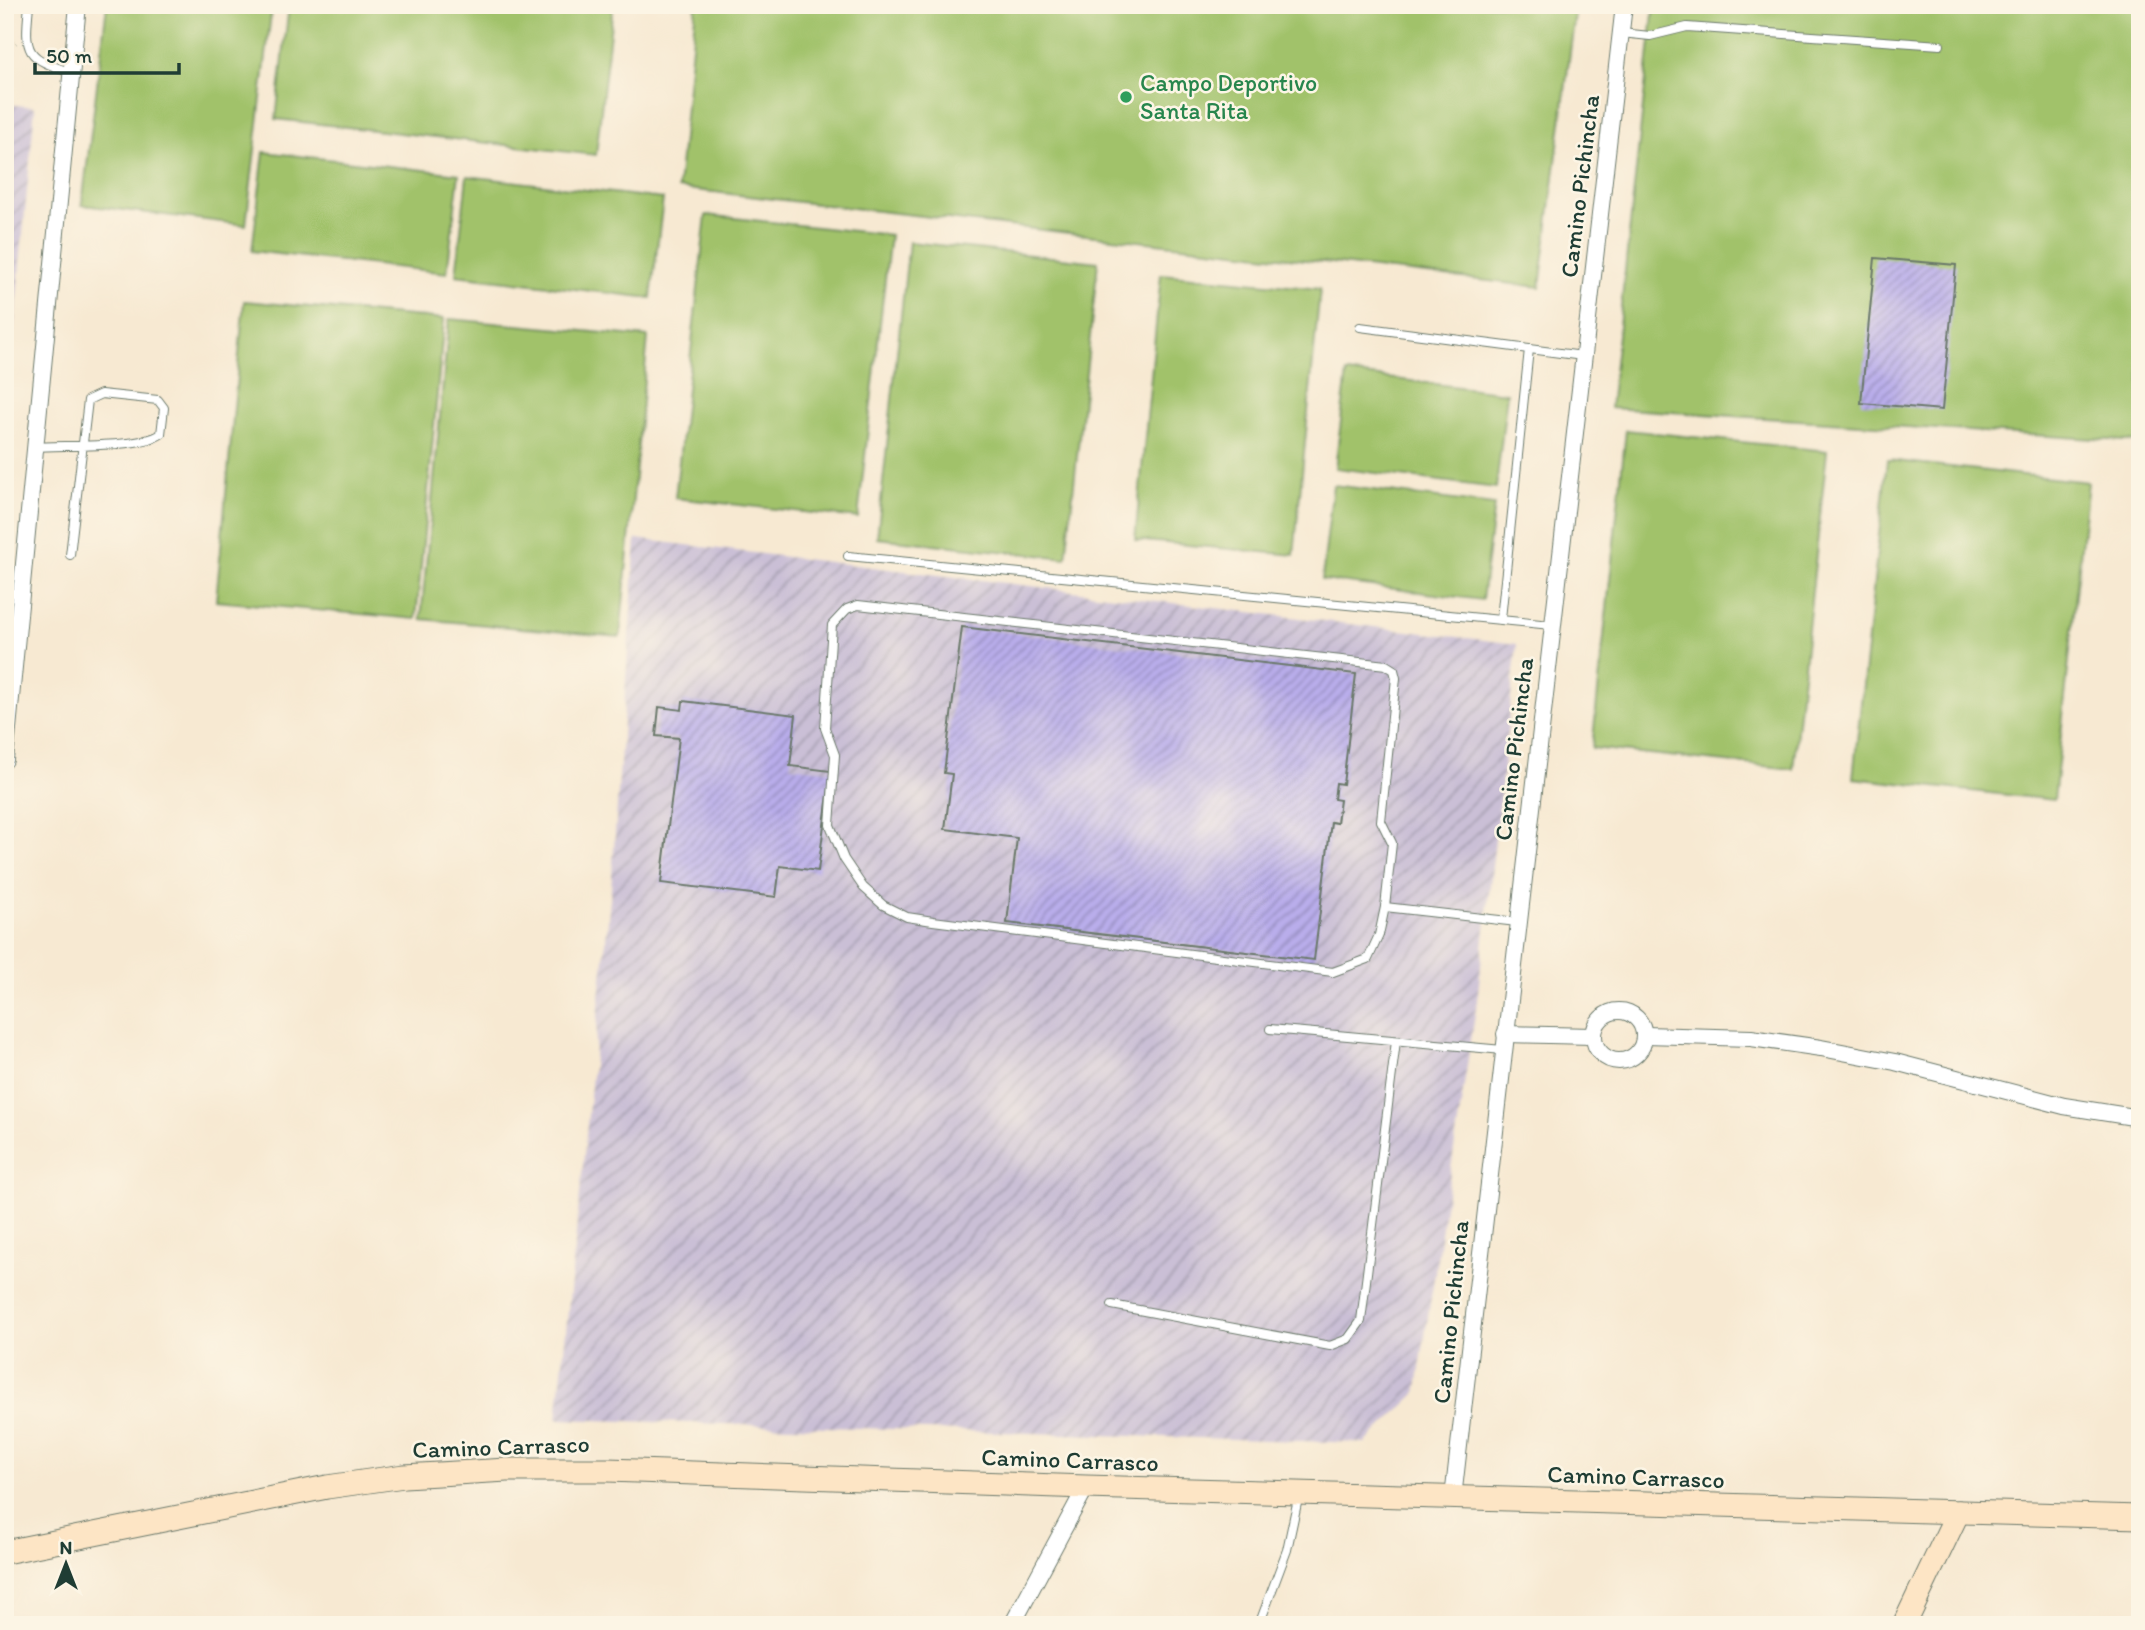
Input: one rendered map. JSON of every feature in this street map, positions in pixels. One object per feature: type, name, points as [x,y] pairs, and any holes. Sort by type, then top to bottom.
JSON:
[{"type":"main road","name":"Camino Carrasco","points":[[5,1552],[327,1487],[404,1476],[506,1470],[608,1470],[1086,1487],[2140,1517]]},
{"type":"main road","points":[[1904,1625],[1958,1512]]},
{"type":"street","points":[[5,760],[13,593],[36,447],[78,5]]},
{"type":"street","name":"Camino Pichincha","points":[[1453,1498],[1624,5]]},
{"type":"street","points":[[1611,1012],[1626,1012],[1633,1016],[1639,1021],[1645,1035],[1640,1051],[1627,1061],[1611,1061],[1604,1056],[1598,1051],[1593,1036],[1598,1021],[1611,1012]]},
{"type":"street","points":[[1645,1035],[1751,1038],[1821,1048],[1895,1062],[2064,1105],[2140,1118]]},
{"type":"street","points":[[1504,1042],[1593,1036]]},
{"type":"street","points":[[1012,1625],[1086,1487]]},
{"type":"lane","points":[[29,5],[26,36],[33,55],[37,61],[72,73]]},
{"type":"lane","points":[[1621,33],[1650,36],[1687,27],[1940,45]]},
{"type":"lane","points":[[1360,327],[1583,356]]},
{"type":"lane","points":[[1501,620],[1530,349]]},
{"type":"lane","points":[[36,447],[83,444],[154,439],[161,434],[163,403],[101,394],[88,400],[83,444],[70,555]]},
{"type":"lane","points":[[848,556],[1551,625]]},
{"type":"lane","points":[[872,605],[1386,665],[1394,670],[1396,678],[1381,821],[1392,843],[1385,907],[1379,935],[1368,959],[1334,972],[933,921],[907,917],[883,905],[863,887],[844,859],[830,825],[835,755],[825,728],[832,625],[847,609],[872,605]]},
{"type":"lane","points":[[1385,907],[1517,922]]},
{"type":"lane","points":[[1270,1029],[1396,1041],[1504,1042]]},
{"type":"lane","points":[[1111,1305],[1330,1346],[1348,1339],[1361,1321],[1396,1041]]},
{"type":"lane","points":[[1259,1625],[1287,1550],[1300,1493]]},
{"type":"shaded area","points":[[5,104],[35,107],[5,421]]},
{"type":"shaded area","points":[[636,539],[1517,644],[1477,1001],[1416,1394],[1365,1443],[557,1419],[611,890]]},
{"type":"green space","points":[[107,5],[272,5],[246,225],[82,205]]},
{"type":"green space","points":[[289,5],[613,5],[596,155],[276,119]]},
{"type":"green space","name":"Campo Deportivo Santa Rita","points":[[696,5],[1576,5],[1540,287],[678,188]]},
{"type":"green space","points":[[1654,5],[2140,5],[2140,442],[1610,408]]},
{"type":"green space","points":[[264,152],[459,174],[447,273],[252,251]]},
{"type":"green space","points":[[467,176],[663,199],[651,298],[456,275]]},
{"type":"green space","points":[[706,215],[890,235],[858,518],[675,498]]},
{"type":"green space","points":[[909,242],[1098,262],[1066,558],[877,538]]},
{"type":"green space","points":[[1161,274],[1320,289],[1294,555],[1135,540]]},
{"type":"green space","points":[[244,301],[444,319],[416,619],[216,601]]},
{"type":"green space","points":[[449,319],[648,337],[620,637],[421,619]]},
{"type":"green space","points":[[1347,373],[1507,393],[1496,488],[1335,468]]},
{"type":"green space","points":[[1626,430],[1827,451],[1793,769],[1592,748]]},
{"type":"green space","points":[[1887,460],[2088,482],[2054,800],[1853,778]]},
{"type":"green space","points":[[1333,485],[1494,505],[1482,600],[1322,580]]},
{"type":"building","points":[[1875,258],[1956,265],[1942,410],[1861,403]]},
{"type":"building","points":[[962,627],[1356,674],[1343,784],[1336,783],[1334,799],[1340,800],[1337,823],[1331,822],[1314,960],[1007,923],[1017,838],[945,829],[952,774],[944,773]]},
{"type":"building","points":[[683,701],[796,715],[790,766],[831,771],[818,871],[780,866],[776,897],[661,883],[679,738],[656,736],[659,707],[682,710]]},
{"type":"place","name":"Campo Deportivo Santa Rita","points":[[1126,97]]}]
